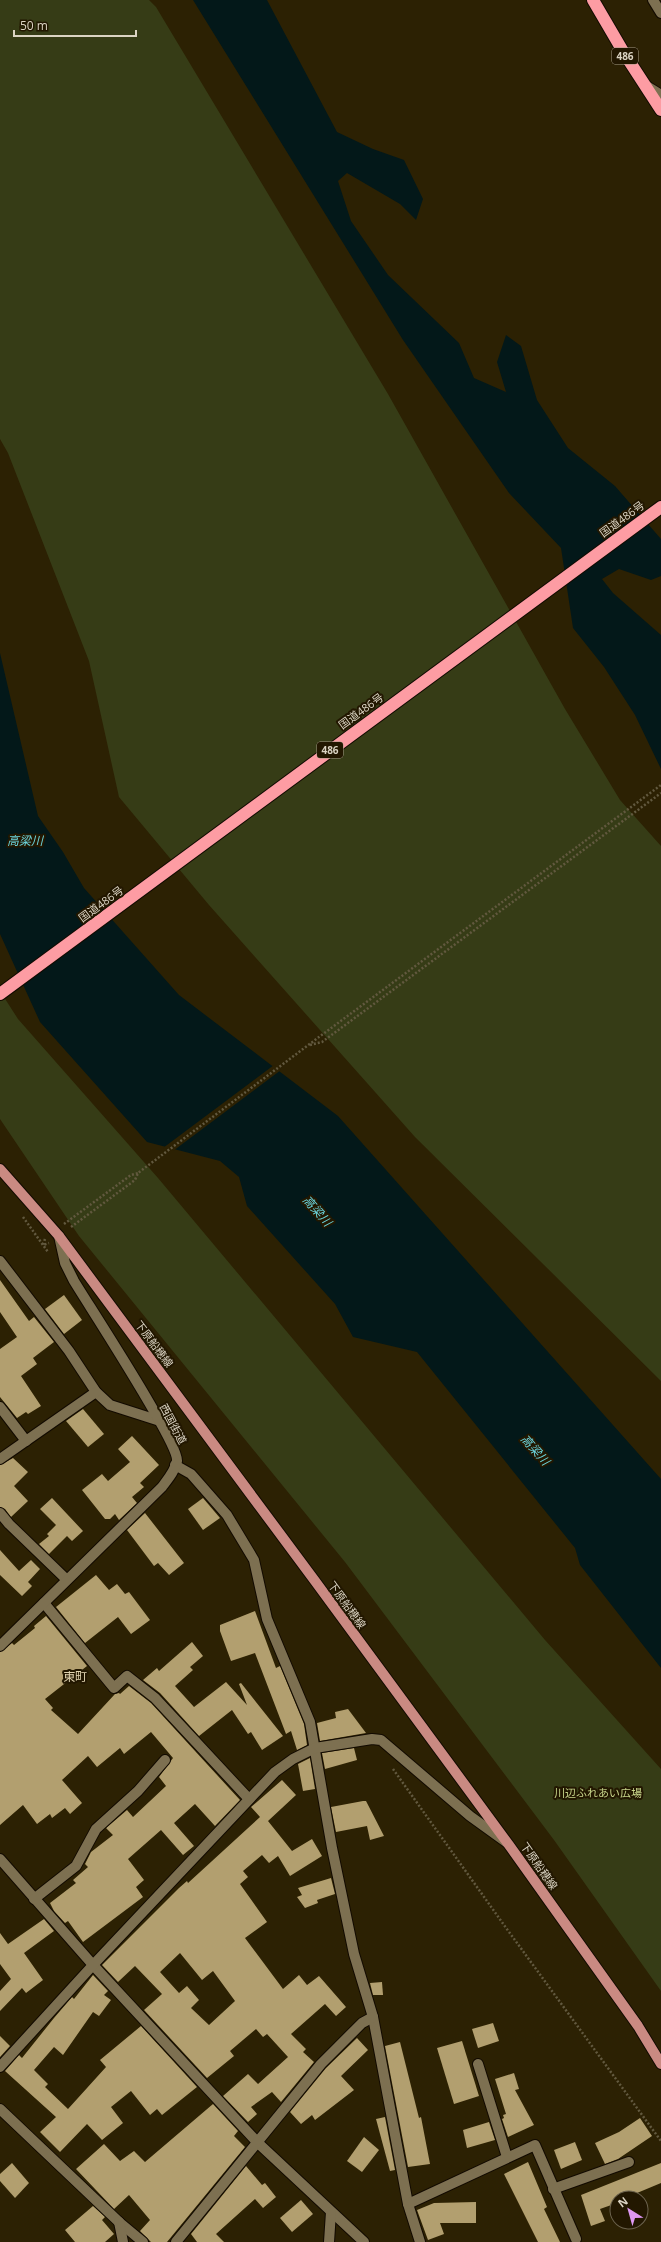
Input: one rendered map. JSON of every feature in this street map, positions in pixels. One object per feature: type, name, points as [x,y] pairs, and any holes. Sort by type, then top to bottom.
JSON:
[{"type":"highway","name":"486","points":[[593,0],[643,84],[661,110]]},
{"type":"highway","name":"国道486号","points":[[0,994],[661,507]]},
{"type":"main road","name":"下原船穂線","points":[[0,1169],[59,1236],[509,1845],[638,2026],[661,2064]]},
{"type":"street","points":[[652,0],[661,13]]},
{"type":"street","points":[[643,84],[661,95]]},
{"type":"street","name":"西国街道","points":[[59,1236],[65,1264],[160,1421],[173,1445],[177,1460],[175,1465]]},
{"type":"street","points":[[0,1261],[69,1351],[96,1392],[110,1405],[160,1421]]},
{"type":"street","points":[[0,1459],[96,1392]]},
{"type":"street","points":[[0,1406],[26,1441]]},
{"type":"street","points":[[0,1646],[66,1579],[162,1487],[174,1472],[175,1465],[191,1474],[227,1515],[254,1560],[268,1619],[310,1722],[332,1848],[354,1954],[373,2017],[408,2204],[420,2242]]},
{"type":"street","points":[[0,1512],[10,1524],[66,1579]]},
{"type":"street","points":[[44,1603],[114,1688],[128,1676],[138,1682],[155,1698],[249,1799]]},
{"type":"street","points":[[0,2067],[93,1964],[275,1772],[293,1759],[315,1748],[372,1739],[381,1740],[470,1816],[509,1845]]},
{"type":"street","points":[[34,1899],[76,1866],[96,1829],[138,1791],[166,1760]]},
{"type":"street","points":[[0,1859],[93,1964],[258,2142],[364,2242]]},
{"type":"street","points":[[176,2242],[321,2064],[362,2023],[373,2017]]},
{"type":"street","points":[[478,2064],[507,2157]]},
{"type":"street","points":[[0,2109],[119,2222],[143,2242]]},
{"type":"street","points":[[408,2204],[535,2145],[576,2239]]},
{"type":"street","points":[[553,2189],[629,2162]]},
{"type":"street","points":[[329,2242],[331,2212]]},
{"type":"street","points":[[119,2222],[123,2242]]},
{"type":"path","points":[[67,1222],[131,1175],[138,1173],[661,785]]},
{"type":"path","points":[[308,1046],[322,1042],[661,792]]},
{"type":"path","points":[[71,1227],[135,1180],[138,1173]]},
{"type":"path","points":[[22,1215],[56,1263],[65,1264]]},
{"type":"path","points":[[390,1765],[661,2141]]},
{"type":"green space","points":[[0,0],[149,0],[156,7],[388,394],[565,709],[620,800],[661,846],[661,1381],[415,1137],[209,905],[119,797],[89,661],[8,453],[0,439]]},
{"type":"green space","name":"川辺ふれあい広場","points":[[0,991],[18,1019],[158,1178],[545,1640],[661,1769],[661,1991],[554,1840],[345,1562],[79,1236],[0,1119]]},
{"type":"water","points":[[193,0],[267,0],[337,132],[373,149],[404,160],[423,199],[416,220],[400,204],[347,173],[338,181],[351,221],[388,275],[459,343],[474,378],[506,392],[497,362],[506,335],[521,346],[537,400],[568,448],[615,486],[661,539],[661,576],[651,580],[619,569],[602,579],[613,593],[661,635],[661,769],[635,715],[604,667],[573,628],[561,548],[509,493],[403,340]]},
{"type":"water","name":"高梁川","points":[[0,653],[38,816],[63,852],[84,888],[179,995],[338,1116],[661,1479],[661,1668],[580,1565],[575,1548],[417,1352],[353,1337],[335,1304],[247,1206],[239,1177],[220,1161],[147,1142],[40,1022],[0,934]]},
{"type":"pier","points":[[274,1065],[281,1070],[173,1151],[163,1148]]},
{"type":"building","points":[[0,1280],[29,1321],[34,1317],[54,1342],[33,1358],[37,1364],[21,1376],[41,1406],[28,1414],[26,1412],[17,1418],[0,1397],[0,1349],[17,1337],[0,1312]]},
{"type":"building","points":[[64,1295],[82,1320],[64,1334],[45,1309]]},
{"type":"building","points":[[83,1409],[104,1434],[88,1447],[66,1421]]},
{"type":"building","points":[[132,1436],[159,1465],[140,1483],[144,1487],[132,1497],[137,1503],[119,1520],[115,1514],[110,1519],[105,1519],[82,1490],[102,1474],[108,1481],[130,1462],[118,1449]]},
{"type":"building","points":[[13,1458],[28,1472],[14,1486],[28,1501],[11,1517],[5,1509],[0,1507],[0,1465]]},
{"type":"building","points":[[52,1498],[83,1531],[72,1541],[67,1536],[49,1554],[39,1544],[49,1536],[47,1534],[56,1525],[40,1509]]},
{"type":"building","points":[[203,1498],[220,1518],[203,1530],[188,1509]]},
{"type":"building","points":[[145,1513],[184,1563],[169,1575],[158,1563],[154,1566],[127,1530]]},
{"type":"building","points":[[0,1550],[19,1571],[31,1560],[40,1569],[28,1582],[32,1586],[22,1596],[0,1575]]},
{"type":"building","points":[[96,1575],[109,1590],[117,1584],[125,1594],[129,1592],[150,1620],[131,1634],[118,1617],[85,1643],[56,1607]]},
{"type":"building","points":[[255,1611],[276,1668],[280,1666],[304,1724],[307,1745],[297,1750],[291,1731],[286,1734],[255,1653],[231,1661],[220,1631],[220,1625]]},
{"type":"building","points":[[46,1616],[87,1666],[45,1699],[53,1708],[51,1710],[78,1734],[115,1694],[120,1694],[129,1686],[151,1703],[240,1800],[215,1826],[195,1804],[174,1823],[194,1846],[183,1855],[161,1830],[128,1859],[144,1880],[136,1887],[143,1897],[83,1942],[68,1921],[65,1923],[54,1911],[50,1903],[76,1883],[73,1880],[88,1867],[85,1864],[91,1852],[113,1835],[106,1828],[127,1810],[133,1817],[166,1786],[159,1777],[173,1758],[151,1732],[124,1754],[120,1748],[97,1767],[88,1756],[62,1780],[82,1803],[70,1814],[65,1808],[52,1818],[50,1814],[37,1824],[23,1805],[0,1825],[0,1652],[12,1643],[14,1645],[35,1628],[34,1626]]},
{"type":"building","points":[[192,1642],[203,1656],[190,1667],[193,1670],[175,1686],[194,1707],[226,1682],[247,1705],[239,1684],[241,1683],[283,1736],[262,1750],[251,1732],[248,1734],[232,1710],[199,1736],[160,1693],[143,1680],[157,1668],[159,1671]]},
{"type":"building","points":[[348,1709],[366,1733],[320,1741],[317,1723],[336,1718],[335,1712]]},
{"type":"building","points":[[354,1748],[357,1760],[325,1769],[322,1753]]},
{"type":"building","points":[[310,1758],[315,1789],[303,1791],[298,1764]]},
{"type":"building","points":[[282,1780],[296,1795],[268,1821],[292,1851],[312,1839],[322,1856],[290,1876],[278,1856],[269,1863],[262,1855],[243,1871],[248,1877],[240,1884],[267,1922],[245,1938],[283,1989],[299,1975],[307,1985],[319,1976],[346,2007],[336,2016],[325,2004],[291,2034],[306,2049],[303,2052],[314,2062],[281,2102],[272,2092],[251,2107],[257,2114],[248,2122],[223,2096],[248,2074],[258,2084],[288,2057],[267,2034],[263,2037],[256,2029],[230,2051],[234,2056],[207,2078],[144,2010],[162,1994],[135,1966],[118,1982],[102,1965],[179,1888],[187,1881],[188,1883],[260,1817],[251,1807]],"holes":[[[180,1953],[202,1980],[213,1971],[235,2001],[209,2025],[191,2008],[199,2000],[187,1986],[179,1993],[160,1972]]]},
{"type":"building","points":[[366,1801],[384,1836],[370,1840],[367,1826],[336,1832],[331,1807]]},
{"type":"building","points":[[331,1878],[335,1894],[317,1900],[318,1903],[305,1908],[297,1897],[302,1895],[298,1888]]},
{"type":"building","points":[[44,1919],[54,1931],[24,1953],[43,1980],[26,1993],[22,1988],[0,2011],[0,1991],[11,1979],[0,1964],[0,1933],[8,1944]]},
{"type":"building","points":[[93,1975],[108,1991],[104,1995],[111,2000],[99,2016],[93,2012],[63,2055],[54,2047],[34,2070],[48,2084],[45,2087],[68,2109],[106,2067],[100,2060],[141,2026],[197,2087],[162,2115],[157,2109],[150,2115],[131,2091],[111,2107],[123,2123],[102,2140],[87,2124],[60,2152],[40,2132],[56,2117],[5,2071],[19,2055],[22,2058],[54,2018],[72,1997],[74,1999]]},
{"type":"building","points":[[382,1982],[383,1995],[373,1995],[370,1983]]},
{"type":"building","points":[[493,2023],[499,2041],[478,2048],[472,2029]]},
{"type":"building","points":[[0,2036],[10,2046],[0,2057]]},
{"type":"building","points":[[357,2038],[368,2050],[341,2076],[354,2090],[315,2120],[312,2115],[301,2124],[290,2112],[326,2068]]},
{"type":"building","points":[[462,2041],[479,2096],[454,2104],[437,2048]]},
{"type":"building","points":[[400,2042],[419,2118],[421,2117],[430,2164],[408,2167],[385,2046]]},
{"type":"building","points":[[514,2073],[519,2089],[515,2090],[534,2125],[508,2137],[502,2119],[504,2118],[503,2115],[506,2114],[495,2079]]},
{"type":"building","points":[[213,2104],[238,2131],[234,2136],[245,2147],[167,2242],[151,2242],[140,2231],[150,2220],[129,2195],[114,2209],[76,2169],[104,2144],[120,2161],[134,2151],[145,2162]]},
{"type":"building","points":[[385,2117],[395,2170],[390,2171],[376,2119]]},
{"type":"building","points":[[640,2118],[652,2136],[618,2159],[605,2164],[595,2143],[619,2132]]},
{"type":"building","points":[[489,2122],[495,2140],[467,2148],[463,2130]]},
{"type":"building","points":[[364,2137],[379,2150],[362,2172],[347,2161]]},
{"type":"building","points":[[575,2142],[582,2160],[561,2169],[554,2150]]},
{"type":"building","points":[[528,2162],[547,2207],[544,2209],[560,2242],[538,2242],[504,2174]]},
{"type":"building","points":[[12,2163],[29,2183],[15,2198],[0,2181],[0,2174]]},
{"type":"building","points":[[661,2163],[661,2183],[644,2190],[609,2190],[609,2206],[600,2209],[605,2221],[591,2226],[581,2195]]},
{"type":"building","points":[[246,2166],[262,2185],[265,2183],[276,2197],[263,2208],[255,2199],[216,2234],[224,2242],[197,2242],[191,2234]]},
{"type":"building","points":[[301,2200],[313,2214],[292,2232],[280,2218]]},
{"type":"building","points":[[476,2202],[476,2223],[440,2223],[444,2234],[428,2240],[417,2210],[434,2203]]},
{"type":"building","points":[[93,2206],[105,2217],[102,2220],[114,2234],[105,2242],[75,2242],[65,2230]]},
{"type":"district","name":"東町","points":[[75,1677]]}]
